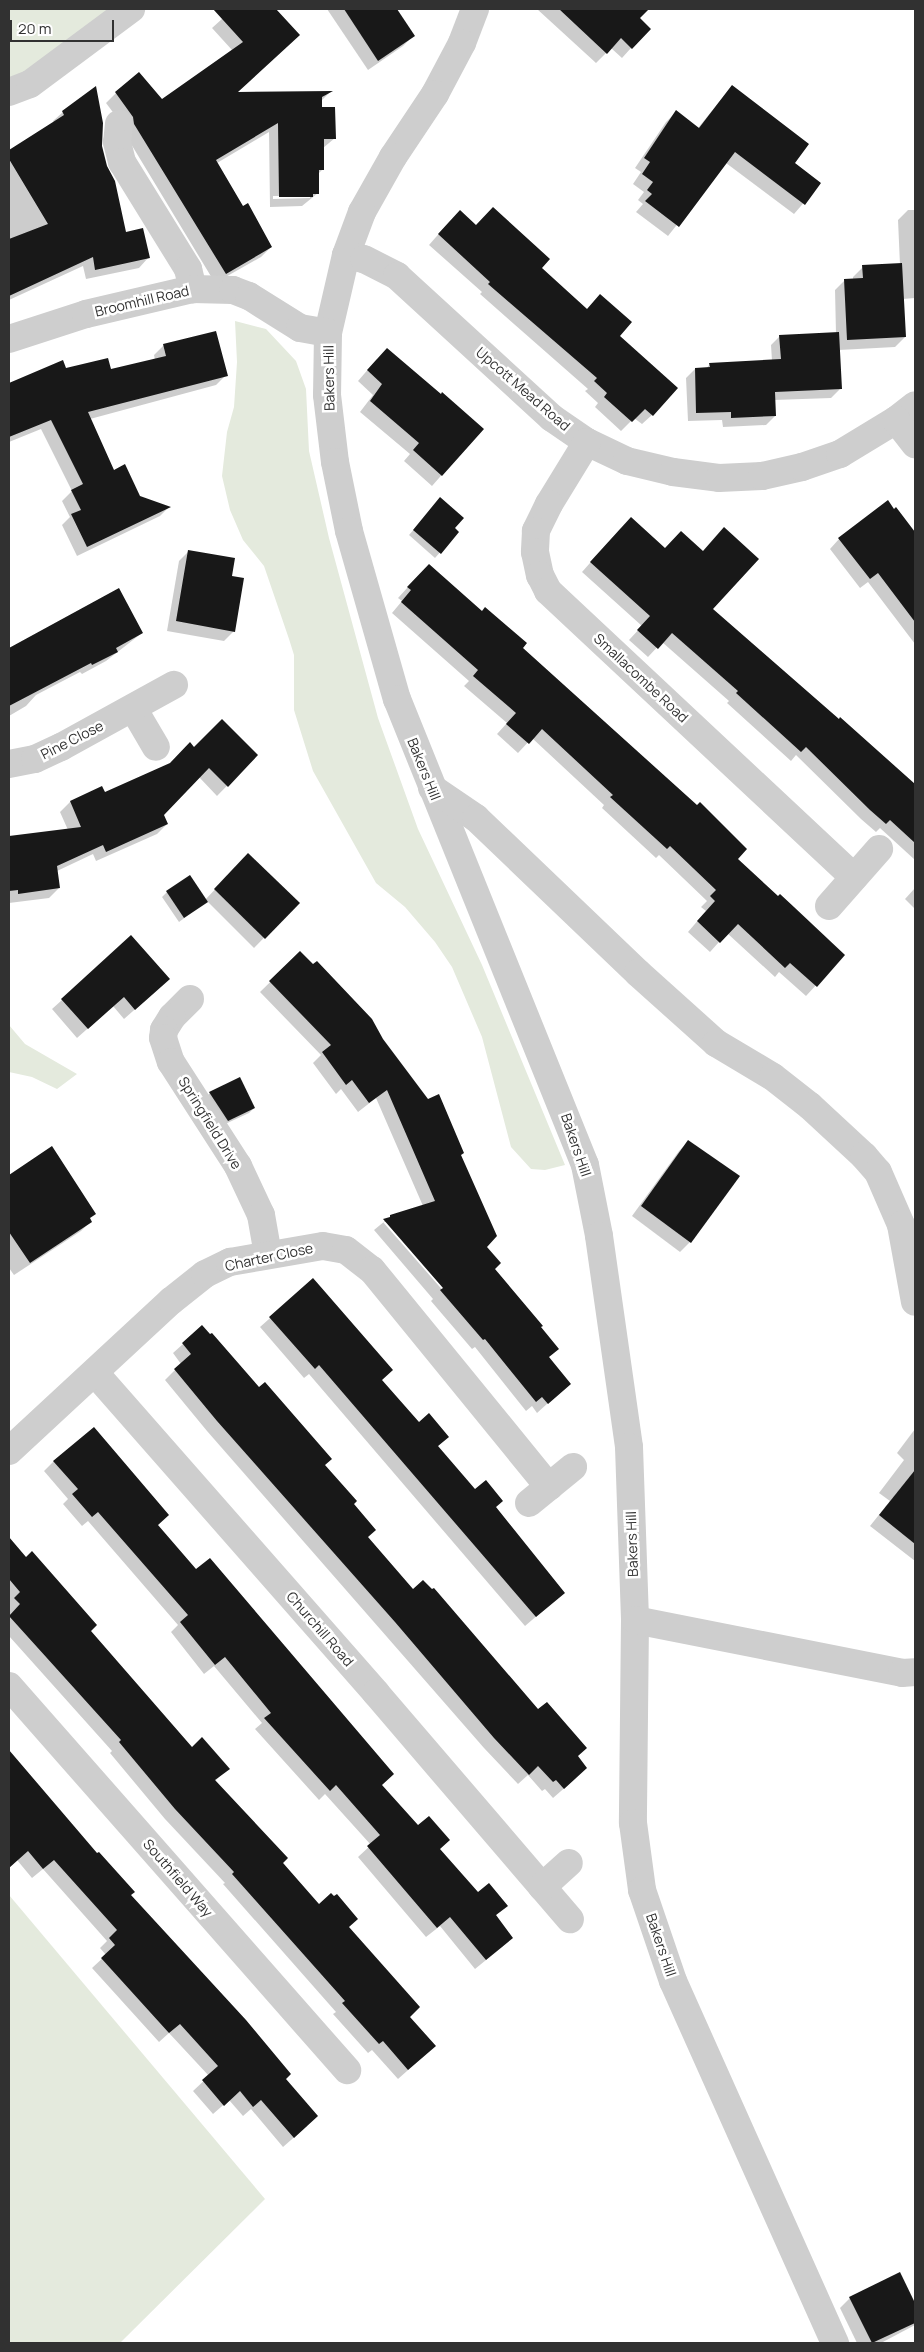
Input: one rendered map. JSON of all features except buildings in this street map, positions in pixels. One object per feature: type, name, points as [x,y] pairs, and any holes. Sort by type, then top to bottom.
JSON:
[{"type":"street","points":[[9,92],[30,84],[131,9]]},
{"type":"street","name":"Bakers Hill","points":[[475,9],[462,43],[435,94],[393,157],[362,212],[346,255],[328,333],[327,395],[335,462],[349,531],[397,699],[585,1164],[599,1236],[629,1447],[635,1620],[633,1823],[642,1890],[673,1980],[835,2343]]},
{"type":"street","points":[[119,124],[117,142],[122,162],[188,269],[193,289]]},
{"type":"street","name":"Upcott Mead Road","points":[[346,255],[364,259],[397,276],[552,418],[587,442],[627,461],[673,472],[718,478],[762,476],[802,467],[840,454],[906,413]]},
{"type":"street","name":"Broomhill Road","points":[[9,339],[86,314],[193,289],[233,290],[249,296],[300,328],[328,333]]},
{"type":"street","points":[[906,413],[915,444]]},
{"type":"street","name":"Smallacombe Road","points":[[587,442],[549,504],[536,532],[535,552],[540,575],[548,591],[854,877]]},
{"type":"street","name":"Pine Close","points":[[9,764],[35,760],[174,685]]},
{"type":"street","points":[[133,708],[156,747]]},
{"type":"street","points":[[432,788],[476,818],[638,973],[716,1043],[773,1077],[810,1106],[864,1156],[878,1172],[901,1225],[915,1302]]},
{"type":"street","points":[[829,906],[879,849]]},
{"type":"street","name":"Springfield Drive","points":[[190,999],[172,1017],[164,1030],[163,1038],[171,1062],[238,1166],[261,1215],[268,1254]]},
{"type":"street","name":"Charter Close","points":[[9,1451],[171,1301],[205,1274],[230,1262],[323,1246],[346,1250],[372,1270],[539,1495],[572,1468]]},
{"type":"street","name":"Churchill Road","points":[[95,1373],[376,1693],[570,1919]]},
{"type":"street","points":[[635,1620],[902,1673],[915,1672]]},
{"type":"street","name":"Southfield Way","points":[[9,1686],[347,2070]]},
{"type":"street","points":[[542,1887],[569,1863]]},
{"type":"shaded area","points":[[9,9],[119,9],[35,68],[9,78]]},
{"type":"shaded area","points":[[235,321],[266,329],[296,361],[306,389],[309,451],[329,538],[378,718],[418,829],[482,965],[565,1165],[545,1170],[531,1169],[511,1147],[482,1037],[452,967],[435,942],[405,907],[376,883],[313,771],[294,710],[294,655],[264,566],[243,540],[230,510],[222,476],[227,432],[234,407],[237,362]]},
{"type":"shaded area","points":[[9,1025],[25,1044],[77,1074],[57,1089],[32,1077],[9,1072]]},
{"type":"shaded area","points":[[9,1895],[265,2199],[120,2343],[9,2343]]}]
